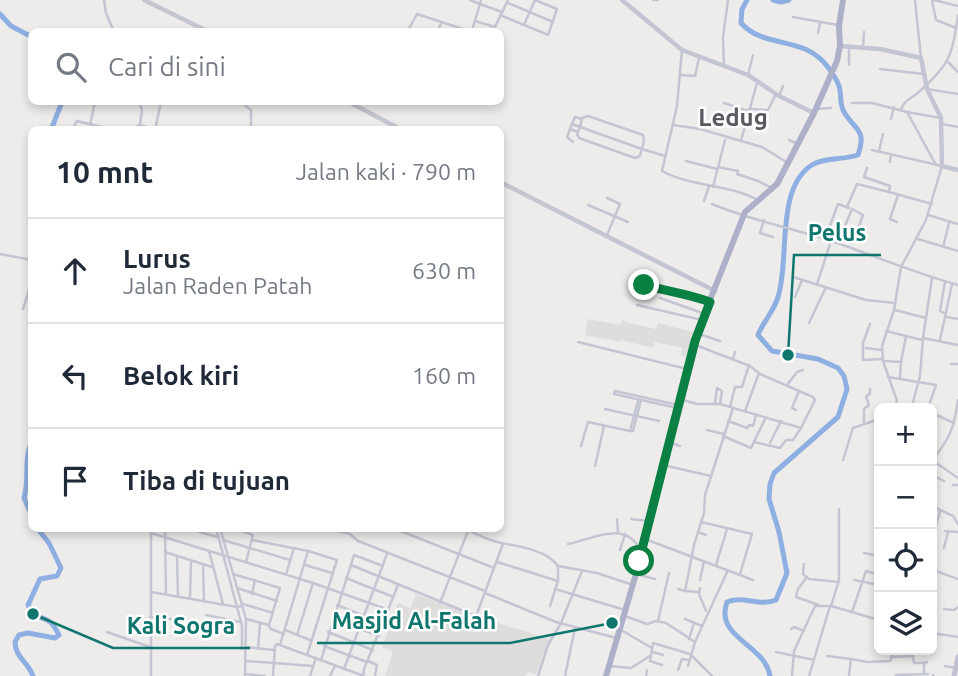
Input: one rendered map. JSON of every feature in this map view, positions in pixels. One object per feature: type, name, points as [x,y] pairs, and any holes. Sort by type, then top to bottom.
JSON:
[{"type":"main road","points":[[606,676],[636,574],[637,560],[645,539],[703,317],[743,216],[748,208],[772,190],[815,111],[841,46],[839,26],[843,0]]},
{"type":"main road","points":[[954,676],[958,657]]},
{"type":"street","points":[[104,0],[113,28]]},
{"type":"street","points":[[144,0],[195,28]]},
{"type":"street","points":[[470,0],[480,2],[501,14],[524,25],[548,35],[557,10],[535,0],[524,25]]},
{"type":"street","points":[[622,0],[682,50],[748,75],[778,95],[815,111],[831,108]]},
{"type":"street","points":[[653,0],[662,3]]},
{"type":"street","points":[[724,65],[723,37],[728,0]]},
{"type":"street","points":[[896,403],[881,350],[896,311],[902,267],[920,239],[942,166],[944,123],[924,74],[915,0]]},
{"type":"street","points":[[956,28],[936,20],[933,0],[958,6]]},
{"type":"street","points":[[475,21],[493,28],[507,1],[553,22]]},
{"type":"street","points":[[472,28],[480,2]]},
{"type":"street","points":[[409,28],[416,14],[460,28]]},
{"type":"street","points":[[901,109],[906,100],[930,87],[948,62],[958,15]]},
{"type":"street","points":[[793,18],[839,26]]},
{"type":"street","points":[[439,28],[441,23]]},
{"type":"street","points":[[818,33],[820,23]]},
{"type":"street","points":[[863,32],[863,47]]},
{"type":"street","points":[[841,46],[863,47],[921,58]]},
{"type":"street","points":[[849,47],[849,65]]},
{"type":"street","points":[[682,50],[681,75],[663,172],[749,195],[758,200]]},
{"type":"street","points":[[748,75],[753,54]]},
{"type":"street","points":[[681,75],[695,75],[699,57]]},
{"type":"street","points":[[948,62],[956,69]]},
{"type":"street","points":[[880,69],[924,74]]},
{"type":"street","points":[[740,142],[758,80]]},
{"type":"street","points":[[724,103],[749,110],[768,110],[783,86]]},
{"type":"street","points":[[930,87],[958,94]]},
{"type":"street","points":[[852,103],[894,107],[958,127]]},
{"type":"street","points":[[90,125],[94,105]]},
{"type":"street","points":[[140,105],[140,125]]},
{"type":"street","points":[[155,126],[160,105]]},
{"type":"street","points":[[245,105],[251,110],[251,126]]},
{"type":"street","points":[[355,105],[394,126]]},
{"type":"street","points":[[891,119],[894,107]]},
{"type":"street","points":[[907,111],[942,166]]},
{"type":"street","points":[[573,142],[567,137],[575,117],[582,119],[588,116],[643,135],[642,149],[638,158],[635,158],[579,138],[582,119]]},
{"type":"street","points":[[74,126],[76,121],[95,126]]},
{"type":"street","points":[[572,124],[665,156]]},
{"type":"street","points":[[673,125],[701,129],[765,149],[788,163]]},
{"type":"street","points":[[570,129],[578,132]]},
{"type":"street","points":[[879,151],[883,134]]},
{"type":"street","points":[[704,201],[718,168],[725,138]]},
{"type":"street","points":[[789,140],[798,144]]},
{"type":"street","points":[[872,150],[958,170]]},
{"type":"street","points":[[890,162],[891,154]]},
{"type":"street","points":[[686,160],[738,171],[737,174],[758,180],[772,190]]},
{"type":"street","points":[[867,168],[864,177],[890,186],[889,192]]},
{"type":"street","points":[[504,184],[715,291]]},
{"type":"street","points":[[847,207],[857,184],[932,204]]},
{"type":"street","points":[[897,222],[890,219],[898,195]]},
{"type":"street","points":[[607,198],[620,204],[607,237]]},
{"type":"street","points":[[712,204],[743,216],[838,243],[958,285]]},
{"type":"street","points":[[825,239],[838,204],[863,215],[858,229]]},
{"type":"street","points":[[588,205],[628,222]]},
{"type":"street","points":[[838,243],[852,209]]},
{"type":"street","points":[[929,216],[958,224]]},
{"type":"street","points":[[764,220],[760,233],[773,237]]},
{"type":"street","points":[[943,247],[949,222]]},
{"type":"street","points":[[920,239],[958,251]]},
{"type":"street","points":[[817,285],[831,241]]},
{"type":"street","points":[[0,254],[28,259]]},
{"type":"street","points":[[793,276],[866,300],[895,303]]},
{"type":"street","points":[[913,403],[919,381],[922,339],[932,278]]},
{"type":"street","points":[[795,298],[802,280]]},
{"type":"street","points":[[632,282],[682,295],[693,295],[710,302]]},
{"type":"street","points":[[945,282],[940,311],[958,319]]},
{"type":"street","points":[[940,340],[952,284]]},
{"type":"street","points":[[809,323],[826,287]]},
{"type":"street","points":[[23,309],[28,293]]},
{"type":"street","points":[[660,298],[703,317]]},
{"type":"street","points":[[637,305],[703,317]]},
{"type":"street","points":[[896,311],[926,318]]},
{"type":"street","points":[[870,324],[863,343],[863,360],[901,362]]},
{"type":"street","points":[[887,332],[958,345]]},
{"type":"street","points":[[698,334],[720,341]]},
{"type":"street","points":[[900,378],[906,337]]},
{"type":"street","points":[[578,342],[689,369]]},
{"type":"street","points":[[695,345],[749,365],[759,373],[815,399],[795,438],[786,440],[781,448],[753,441]]},
{"type":"street","points":[[866,348],[881,350]]},
{"type":"street","points":[[733,359],[735,352]]},
{"type":"street","points":[[951,364],[958,364]]},
{"type":"street","points":[[685,591],[704,513],[705,495],[728,421],[735,387],[742,387],[749,365]]},
{"type":"street","points":[[787,385],[797,372],[803,370]]},
{"type":"street","points":[[745,411],[759,373]]},
{"type":"street","points":[[890,377],[936,386],[930,403]]},
{"type":"street","points":[[715,404],[717,388],[722,391],[720,404]]},
{"type":"street","points":[[864,423],[864,409],[869,405],[866,397],[870,388]]},
{"type":"street","points":[[796,410],[792,408],[799,391]]},
{"type":"street","points":[[640,399],[613,392],[661,402],[720,404],[801,428]]},
{"type":"street","points":[[581,446],[586,424],[589,422],[630,431],[640,399]]},
{"type":"street","points":[[937,454],[947,442],[958,400]]},
{"type":"street","points":[[605,409],[659,421]]},
{"type":"street","points":[[728,421],[747,428],[753,426],[756,414]]},
{"type":"street","points":[[937,416],[954,423]]},
{"type":"street","points":[[707,430],[751,448],[766,417]]},
{"type":"street","points":[[843,460],[851,430],[874,420]]},
{"type":"street","points":[[769,444],[781,421]]},
{"type":"street","points":[[595,466],[604,426]]},
{"type":"street","points":[[669,442],[680,446]]},
{"type":"street","points":[[937,463],[958,478]]},
{"type":"street","points":[[664,466],[711,476]]},
{"type":"street","points":[[937,478],[944,481]]},
{"type":"street","points":[[809,676],[839,582],[839,509]]},
{"type":"street","points":[[937,509],[953,516],[958,524]]},
{"type":"street","points":[[937,522],[940,511]]},
{"type":"street","points":[[617,519],[618,532]]},
{"type":"street","points":[[631,519],[649,521]]},
{"type":"street","points":[[701,522],[752,534],[740,575]]},
{"type":"street","points":[[716,565],[727,529]]},
{"type":"street","points":[[944,548],[946,532],[958,531]]},
{"type":"street","points":[[151,532],[151,676]]},
{"type":"street","points":[[153,532],[327,587],[389,610]]},
{"type":"street","points":[[165,532],[166,594]]},
{"type":"street","points":[[198,532],[290,560]]},
{"type":"street","points":[[219,532],[222,555],[246,619],[243,648]]},
{"type":"street","points":[[245,532],[251,534],[252,540],[246,562]]},
{"type":"street","points":[[342,532],[387,554],[561,623],[616,638]]},
{"type":"street","points":[[403,532],[494,568]]},
{"type":"street","points":[[440,603],[467,532]]},
{"type":"street","points":[[475,532],[554,560],[558,566],[558,581],[550,606]]},
{"type":"street","points":[[568,544],[618,532],[634,540],[641,552]]},
{"type":"street","points":[[698,532],[706,535]]},
{"type":"street","points":[[620,550],[624,536]]},
{"type":"street","points":[[220,539],[237,588],[245,675],[265,676]]},
{"type":"street","points":[[645,539],[753,580]]},
{"type":"street","points":[[252,540],[308,551],[337,560],[307,655]]},
{"type":"street","points":[[351,565],[476,617],[503,544]]},
{"type":"street","points":[[286,575],[294,548]]},
{"type":"street","points":[[209,551],[223,604]]},
{"type":"street","points":[[281,645],[308,551]]},
{"type":"street","points":[[165,552],[212,567]]},
{"type":"street","points":[[864,553],[874,555]]},
{"type":"street","points":[[321,660],[355,554],[383,566]]},
{"type":"street","points":[[344,669],[387,554]]},
{"type":"street","points":[[177,556],[178,596]]},
{"type":"street","points":[[629,557],[637,560]]},
{"type":"street","points":[[190,598],[191,560]]},
{"type":"street","points":[[700,580],[704,561]]},
{"type":"street","points":[[497,562],[558,581]]},
{"type":"street","points":[[203,564],[204,601]]},
{"type":"street","points":[[804,564],[803,572],[807,577],[839,582]]},
{"type":"street","points":[[304,565],[332,573]]},
{"type":"street","points":[[558,566],[597,573],[631,584]]},
{"type":"street","points":[[688,666],[707,613],[728,570]]},
{"type":"street","points":[[540,676],[548,645],[561,623],[582,571]]},
{"type":"street","points":[[850,611],[866,571],[873,573]]},
{"type":"street","points":[[937,571],[958,579]]},
{"type":"street","points":[[658,621],[669,573]]},
{"type":"street","points":[[231,574],[279,587],[269,625]]},
{"type":"street","points":[[636,574],[656,579]]},
{"type":"street","points":[[807,577],[798,589],[796,597],[874,618]]},
{"type":"street","points":[[346,578],[391,596]]},
{"type":"street","points":[[252,594],[255,580]]},
{"type":"street","points":[[854,580],[874,584]]},
{"type":"street","points":[[297,635],[313,583]]},
{"type":"street","points":[[273,676],[276,644],[364,676],[367,662],[389,610],[391,596],[398,585]]},
{"type":"street","points":[[237,588],[277,601]]},
{"type":"street","points":[[555,589],[624,611],[647,624],[658,621],[695,642]]},
{"type":"street","points":[[678,589],[700,590],[707,613]]},
{"type":"street","points":[[150,592],[240,605],[273,613]]},
{"type":"street","points":[[337,605],[384,624]]},
{"type":"street","points":[[792,676],[793,654],[814,608],[819,605]]},
{"type":"street","points":[[944,609],[954,610],[958,607]]},
{"type":"street","points":[[206,615],[240,622]]},
{"type":"street","points":[[150,617],[171,619]]},
{"type":"street","points":[[246,619],[310,640]]},
{"type":"street","points":[[685,619],[702,626]]},
{"type":"street","points":[[334,620],[379,636]]},
{"type":"street","points":[[258,648],[260,623]]},
{"type":"street","points":[[689,639],[694,623]]},
{"type":"street","points":[[791,629],[794,626],[804,631]]},
{"type":"street","points":[[565,676],[575,628]]},
{"type":"street","points":[[619,629],[663,655]]},
{"type":"street","points":[[107,632],[151,648]]},
{"type":"street","points":[[328,632],[373,650]]},
{"type":"street","points":[[937,633],[958,637]]},
{"type":"street","points":[[324,646],[378,667],[375,676]]},
{"type":"street","points":[[243,648],[275,650]]},
{"type":"street","points":[[652,650],[689,658],[712,676]]},
{"type":"street","points":[[652,650],[649,661],[662,665]]},
{"type":"street","points":[[609,666],[631,668],[652,650]]},
{"type":"street","points":[[776,652],[815,660]]},
{"type":"street","points":[[827,656],[872,662],[913,656],[914,663],[926,663],[926,674],[897,675]]},
{"type":"street","points":[[310,676],[316,658]]},
{"type":"street","points":[[678,670],[682,659],[689,658]]},
{"type":"street","points":[[849,676],[851,659]]},
{"type":"street","points":[[245,661],[313,666]]},
{"type":"street","points":[[330,676],[335,666]]},
{"type":"street","points":[[945,666],[956,668]]},
{"type":"street","points":[[646,676],[647,670]]},
{"type":"shaded area","points":[[588,319],[621,325],[623,319],[625,322],[656,329],[658,323],[693,332],[686,356],[681,355],[683,348],[655,342],[653,348],[585,335]]},
{"type":"shaded area","points":[[416,594],[550,639],[536,674],[528,672],[525,676],[385,676],[393,652],[382,647],[398,603],[410,608]]},
{"type":"waterway","points":[[747,0],[742,9],[741,23],[750,31],[807,50],[827,66],[838,83],[843,109],[858,130],[861,140],[858,155],[822,161],[812,165],[800,176],[788,207],[778,297],[758,335],[772,351],[818,359],[838,368],[844,376],[847,389],[838,417],[774,473],[770,484],[769,499],[787,573],[776,600],[727,602],[725,614],[728,624],[759,656],[770,676]]},
{"type":"waterway","points":[[773,0],[789,0]]},
{"type":"waterway","points":[[0,14],[11,26],[28,35]]},
{"type":"waterway","points":[[53,126],[61,105]]},
{"type":"waterway","points":[[28,455],[24,498],[28,507]]},
{"type":"waterway","points":[[33,676],[17,652],[15,642],[19,635],[28,633],[55,638],[59,635],[48,620],[33,614],[28,605],[40,579],[57,576],[61,568],[49,543],[40,532]]},
{"type":"place","name":"Pelus","points":[[788,355]]},
{"type":"place","name":"Kali Sogra","points":[[33,614]]},
{"type":"place","name":"Masjid Al-Falah","points":[[612,623]]},
{"type":"district","name":"Ledug","points":[[733,117]]},
{"type":"route","points":[[639,561],[695,341],[710,302],[693,295],[682,295],[644,285]]}]
